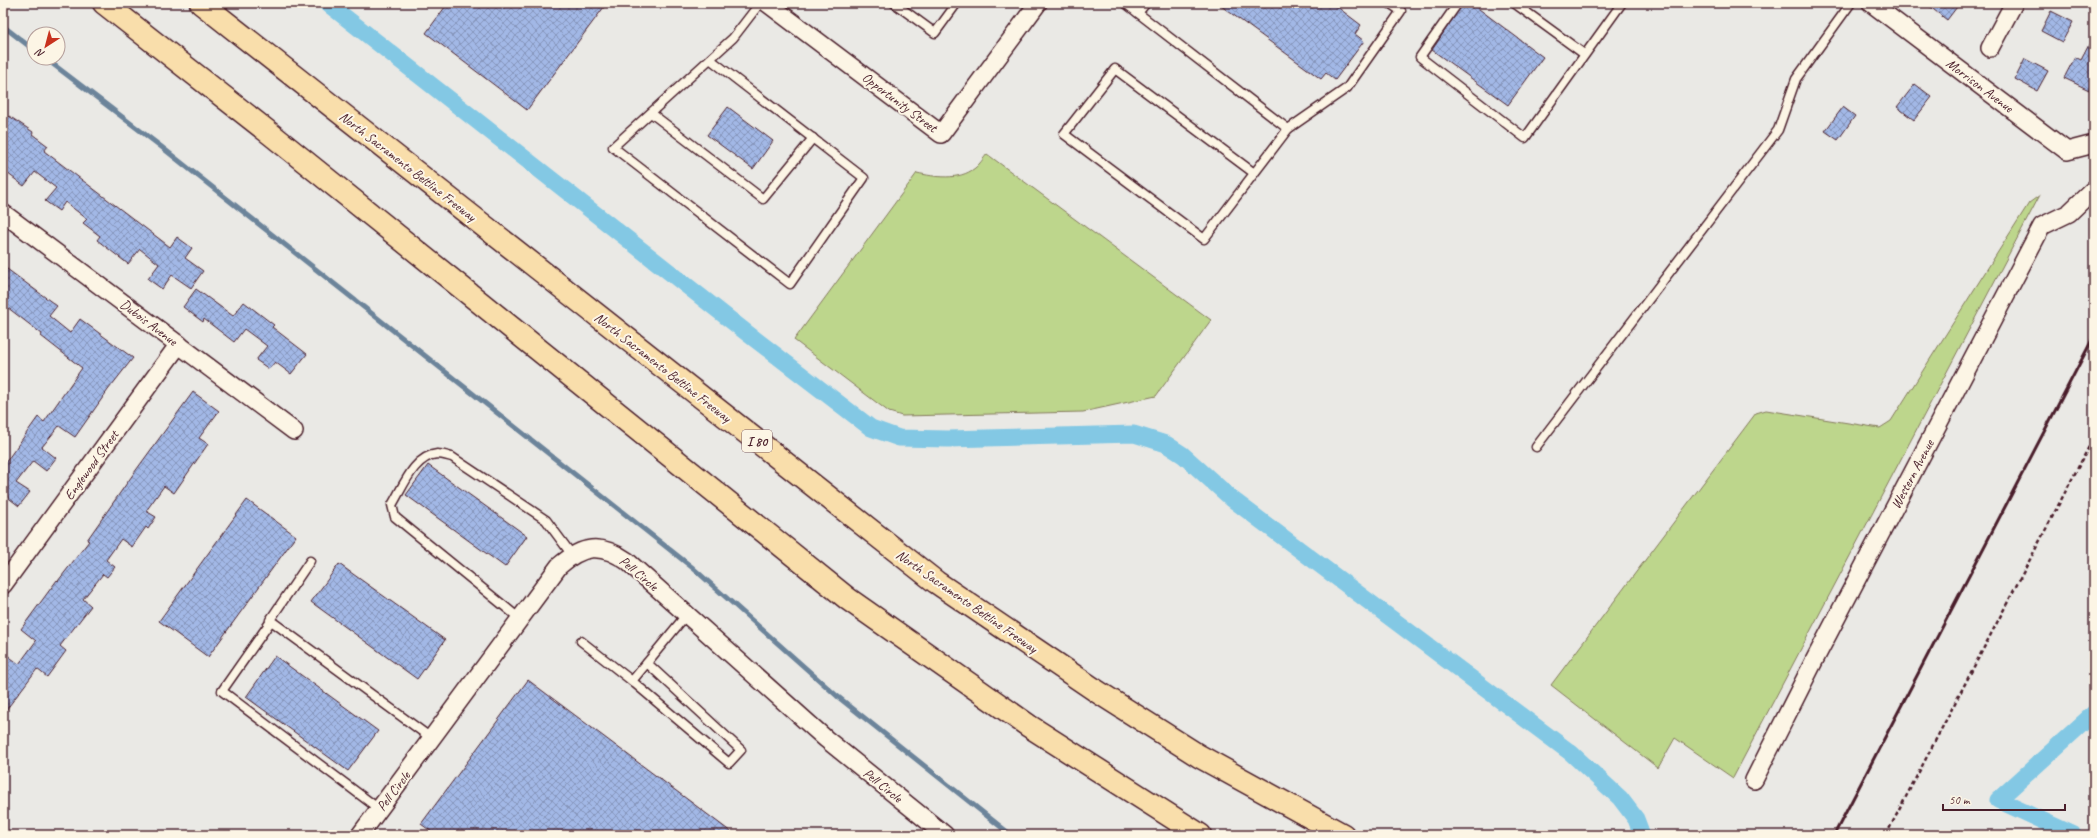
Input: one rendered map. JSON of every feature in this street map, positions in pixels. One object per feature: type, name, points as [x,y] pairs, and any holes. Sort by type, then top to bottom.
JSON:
[{"type":"highway","points":[[104,3],[272,135],[848,599],[1029,726],[1200,835]]},
{"type":"highway","name":"North Sacramento Beltline Freeway","points":[[201,3],[936,582],[1098,692],[1199,756],[1343,835]]},
{"type":"street","name":"Opportunity Street","points":[[767,3],[941,134],[1038,3]]},
{"type":"street","name":"Morrison Avenue","points":[[1871,3],[2067,151],[2094,144]]},
{"type":"street","points":[[1990,48],[2014,3]]},
{"type":"street","name":"Western Avenue","points":[[1754,780],[1814,659],[2042,226],[2069,213],[2094,189]]},
{"type":"street","name":"Dubois Avenue","points":[[3,212],[294,431]]},
{"type":"street","name":"Englewood Street","points":[[3,586],[179,344]]},
{"type":"street","name":"Pell Circle","points":[[360,835],[559,566],[572,555],[583,550],[596,548],[618,554],[826,739],[945,835]]},
{"type":"lane","points":[[710,59],[864,178],[790,284],[613,148],[651,113],[710,59],[733,38],[760,3]]},
{"type":"lane","points":[[894,3],[935,33],[957,3]]},
{"type":"lane","points":[[1125,3],[1288,129]]},
{"type":"lane","points":[[1138,13],[1146,3]]},
{"type":"lane","points":[[1254,173],[1116,69],[1064,134],[1204,239],[1288,129],[1347,88],[1401,11],[1389,3]]},
{"type":"lane","points":[[1458,3],[1420,56],[1525,138],[1622,3]]},
{"type":"lane","points":[[1514,3],[1584,54]]},
{"type":"lane","points":[[1536,447],[1778,130],[1796,79],[1851,3]]},
{"type":"lane","points":[[651,113],[763,199],[813,138]]},
{"type":"lane","points":[[520,619],[395,517],[392,505],[418,463],[426,456],[438,454],[452,458],[546,520],[572,555]]},
{"type":"lane","points":[[310,561],[270,620],[271,621],[222,691],[379,809]]},
{"type":"lane","points":[[632,681],[687,614]]},
{"type":"lane","points":[[271,621],[431,738]]},
{"type":"lane","points":[[581,641],[632,681],[728,763],[741,750],[647,663]]},
{"type":"path","points":[[1886,835],[2094,437]]},
{"type":"green space","points":[[987,154],[1211,320],[1156,396],[1083,412],[902,416],[889,412],[794,340],[917,173],[939,177],[962,175],[980,164]]},
{"type":"green space","points":[[2040,195],[1733,778],[1675,738],[1658,768],[1551,685],[1756,413],[1766,410],[1880,428],[1891,421],[2029,203]]},
{"type":"building","points":[[448,3],[607,3],[527,110],[426,33]]},
{"type":"building","points":[[1217,3],[1332,3],[1361,25],[1355,34],[1364,41],[1335,80],[1326,73],[1321,79]]},
{"type":"building","points":[[1463,3],[1471,3],[1543,57],[1508,105],[1432,50]]},
{"type":"building","points":[[1925,3],[1960,3],[1947,20]]},
{"type":"building","points":[[2051,11],[2073,22],[2062,42],[2041,31]]},
{"type":"building","points":[[2094,35],[2094,80],[2089,90],[2064,78],[2075,57],[2081,60]]},
{"type":"building","points":[[2025,59],[2048,71],[2037,91],[2015,79]]},
{"type":"building","points":[[1915,84],[1932,97],[1914,120],[1897,107]]},
{"type":"building","points":[[728,107],[773,141],[753,169],[707,135]]},
{"type":"building","points":[[1843,107],[1855,116],[1838,140],[1825,131]]},
{"type":"building","points":[[9,116],[33,132],[32,134],[48,146],[44,151],[170,247],[177,237],[192,248],[185,258],[203,271],[191,288],[172,275],[162,289],[148,279],[159,264],[140,249],[128,264],[97,240],[100,236],[83,223],[87,219],[65,202],[59,211],[45,201],[56,188],[35,172],[24,186],[3,170],[3,124]]},
{"type":"building","points":[[3,266],[57,306],[49,316],[70,333],[80,319],[133,358],[108,390],[75,437],[59,426],[42,447],[56,458],[46,471],[33,461],[16,483],[30,492],[19,506],[6,496],[3,500],[3,466],[38,417],[44,422],[82,368],[41,336],[42,334],[3,304]]},
{"type":"building","points":[[196,289],[233,316],[244,302],[274,325],[272,327],[307,354],[291,374],[275,362],[269,369],[256,360],[267,346],[244,329],[234,342],[204,319],[203,322],[183,307]]},
{"type":"building","points":[[193,392],[219,411],[199,438],[208,444],[174,493],[164,486],[146,511],[156,517],[148,529],[146,527],[132,547],[121,539],[106,560],[115,567],[107,577],[103,574],[83,599],[91,606],[60,646],[66,651],[47,677],[37,669],[3,714],[3,652],[19,664],[36,641],[21,629],[57,580],[58,581],[89,541],[87,540]]},
{"type":"building","points":[[428,465],[527,536],[505,567],[406,495]]},
{"type":"building","points":[[247,500],[296,536],[208,657],[159,621]]},
{"type":"building","points":[[339,564],[445,640],[417,679],[311,602]]},
{"type":"building","points":[[275,656],[378,731],[348,771],[246,697]]},
{"type":"building","points":[[528,680],[735,835],[436,835],[421,824]]},
{"type":"waterway","points":[[327,3],[747,333],[871,428],[899,438],[948,439],[1134,434],[1166,444],[1183,455],[1232,499],[1571,753],[1620,798],[1636,819],[1642,835]]},
{"type":"waterway","points":[[3,26],[26,44]]},
{"type":"waterway","points":[[55,66],[159,145],[693,568],[837,696],[1011,835]]},
{"type":"waterway","points":[[2074,835],[1998,800],[2094,713]]},
{"type":"railway","points":[[1834,835],[2094,336]]}]
